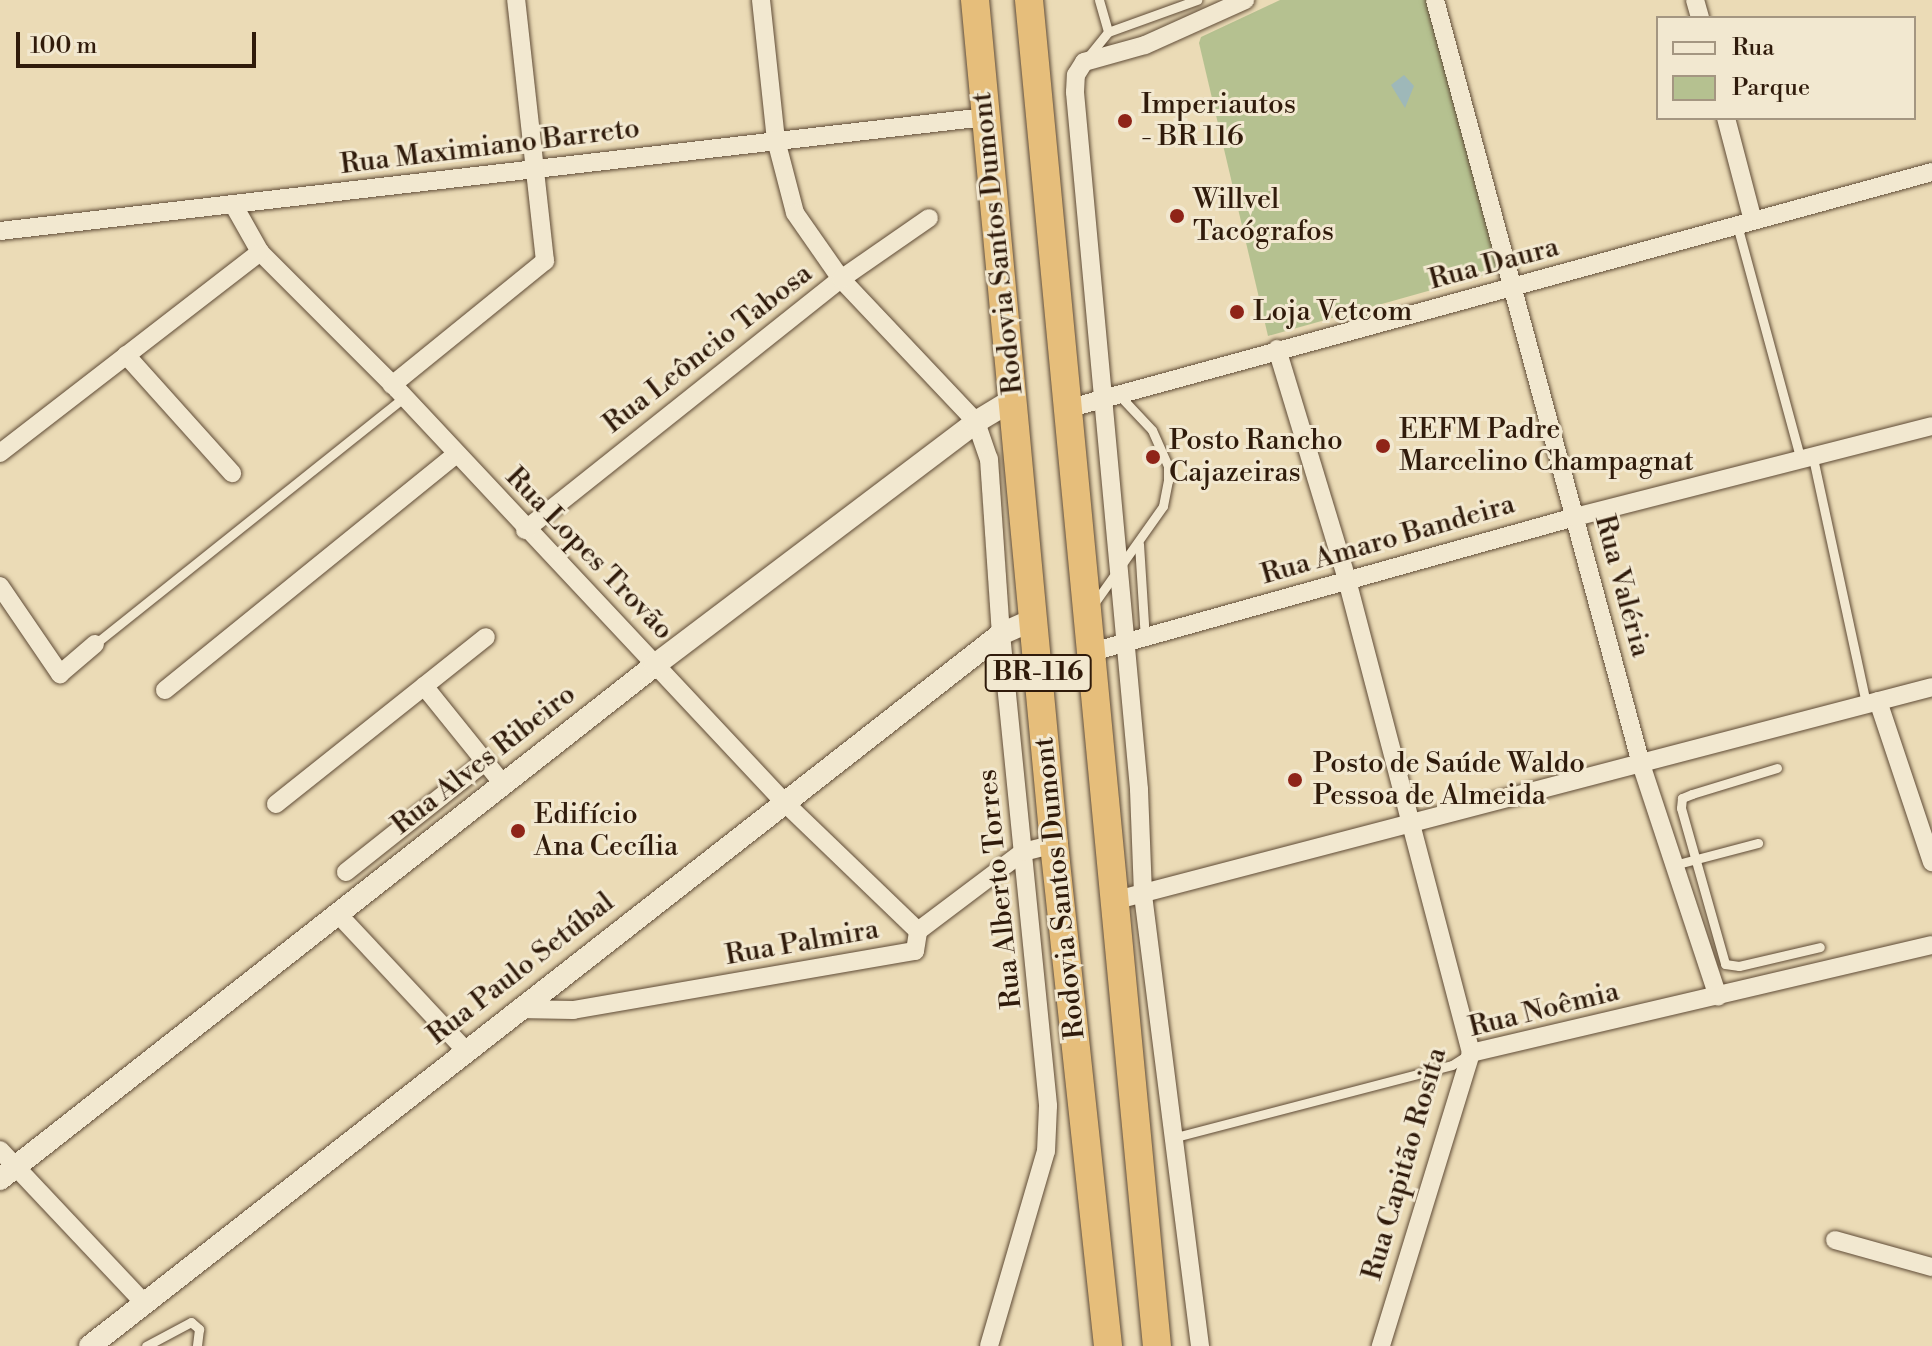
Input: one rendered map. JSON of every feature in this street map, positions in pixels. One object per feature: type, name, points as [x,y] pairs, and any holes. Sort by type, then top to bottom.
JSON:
[{"type":"highway","name":"Rodovia Santos Dumont","points":[[975,0],[1054,844],[1108,1346]]},
{"type":"highway","name":"Rodovia Santos Dumont","points":[[1029,0],[1157,1346]]},
{"type":"street","points":[[398,391],[539,270],[545,256],[516,0]]},
{"type":"street","points":[[761,0],[776,140],[795,213],[841,279],[976,422]]},
{"type":"street","points":[[1200,1346],[1143,894],[1110,395],[1083,186],[1075,92],[1076,75],[1084,62],[1145,45],[1245,0]]},
{"type":"street","name":"Rua Valéria","points":[[1435,0],[1641,764],[1718,997]]},
{"type":"street","name":"Rua Maximiano Barreto","points":[[0,231],[535,172],[776,140],[986,117]]},
{"type":"street","points":[[1726,120],[1745,223]]},
{"type":"street","name":"Rua Daura","points":[[1070,408],[1932,172]]},
{"type":"street","points":[[1048,190],[1083,186]]},
{"type":"street","name":"Rua Lopes Trovão","points":[[233,204],[260,252],[398,391],[525,530],[785,803],[918,931]]},
{"type":"street","name":"Rua Leôncio Tabosa","points":[[525,530],[841,279],[929,218]]},
{"type":"street","points":[[0,453],[260,252]]},
{"type":"street","name":"Rua Capitão Rosita","points":[[1277,349],[1347,580],[1471,1053],[1381,1346]]},
{"type":"street","points":[[126,355],[232,473]]},
{"type":"street","name":"Rua Alves Ribeiro","points":[[9,1173],[655,665],[976,422],[1014,399]]},
{"type":"street","name":"Rua Alberto Torres","points":[[976,422],[989,459],[1001,634],[1044,1036],[1046,1151],[989,1346]]},
{"type":"street","name":"Rua Amaro Bandeira","points":[[1092,652],[1575,517],[1932,426]]},
{"type":"street","points":[[165,690],[456,454]]},
{"type":"street","points":[[0,586],[60,674],[95,644]]},
{"type":"street","name":"Rua Paulo Setúbal","points":[[90,1346],[1001,634],[1033,620]]},
{"type":"street","points":[[276,804],[486,637]]},
{"type":"street","points":[[424,686],[503,784]]},
{"type":"street","points":[[1113,901],[1410,826],[1932,687]]},
{"type":"street","points":[[1872,702],[1932,862]]},
{"type":"street","points":[[346,872],[485,762]]},
{"type":"street","name":"Rua Palmira","points":[[518,1009],[604,1005],[915,951],[918,931],[1023,852],[1054,844]]},
{"type":"street","points":[[337,913],[465,1050]]},
{"type":"street","name":"Rua Noêmia","points":[[1471,1053],[1932,945]]},
{"type":"street","points":[[0,1150],[9,1173],[145,1304]]},
{"type":"street","points":[[1835,1240],[1932,1267]]},
{"type":"lane","points":[[1099,0],[1108,32]]},
{"type":"lane","points":[[1084,62],[1108,32],[1197,0]]},
{"type":"lane","points":[[1745,223],[1872,702]]},
{"type":"lane","points":[[95,644],[398,391]]},
{"type":"lane","points":[[1088,610],[1139,544],[1163,506],[1168,466],[1148,424],[1110,395]]},
{"type":"lane","points":[[1139,544],[1145,639]]},
{"type":"lane","points":[[1777,768],[1682,798],[1725,964],[1739,966],[1820,947]]},
{"type":"lane","points":[[1674,865],[1758,843]]},
{"type":"lane","name":"Rua Noêmia","points":[[1172,1138],[1452,1065],[1471,1053]]},
{"type":"lane","points":[[146,1346],[191,1322],[199,1329],[197,1346]]},
{"type":"green space","points":[[1280,0],[1429,0],[1499,271],[1268,336],[1199,43],[1201,37]]},
{"type":"water","points":[[1404,75],[1414,86],[1405,108],[1391,85]]},
{"type":"place","name":"Imperiautos - BR 116","points":[[1125,121]]},
{"type":"place","name":"Willvel Tacógrafos","points":[[1177,216]]},
{"type":"place","name":"Loja Vetcom","points":[[1237,312]]},
{"type":"place","name":"EEFM Padre Marcelino Champagnat","points":[[1383,446]]},
{"type":"place","name":"Posto Rancho Cajazeiras","points":[[1153,457]]},
{"type":"place","name":"Posto de Saúde Waldo Pessoa de Almeida","points":[[1295,780]]},
{"type":"place","name":"Edifício Ana Cecília","points":[[518,831]]}]
